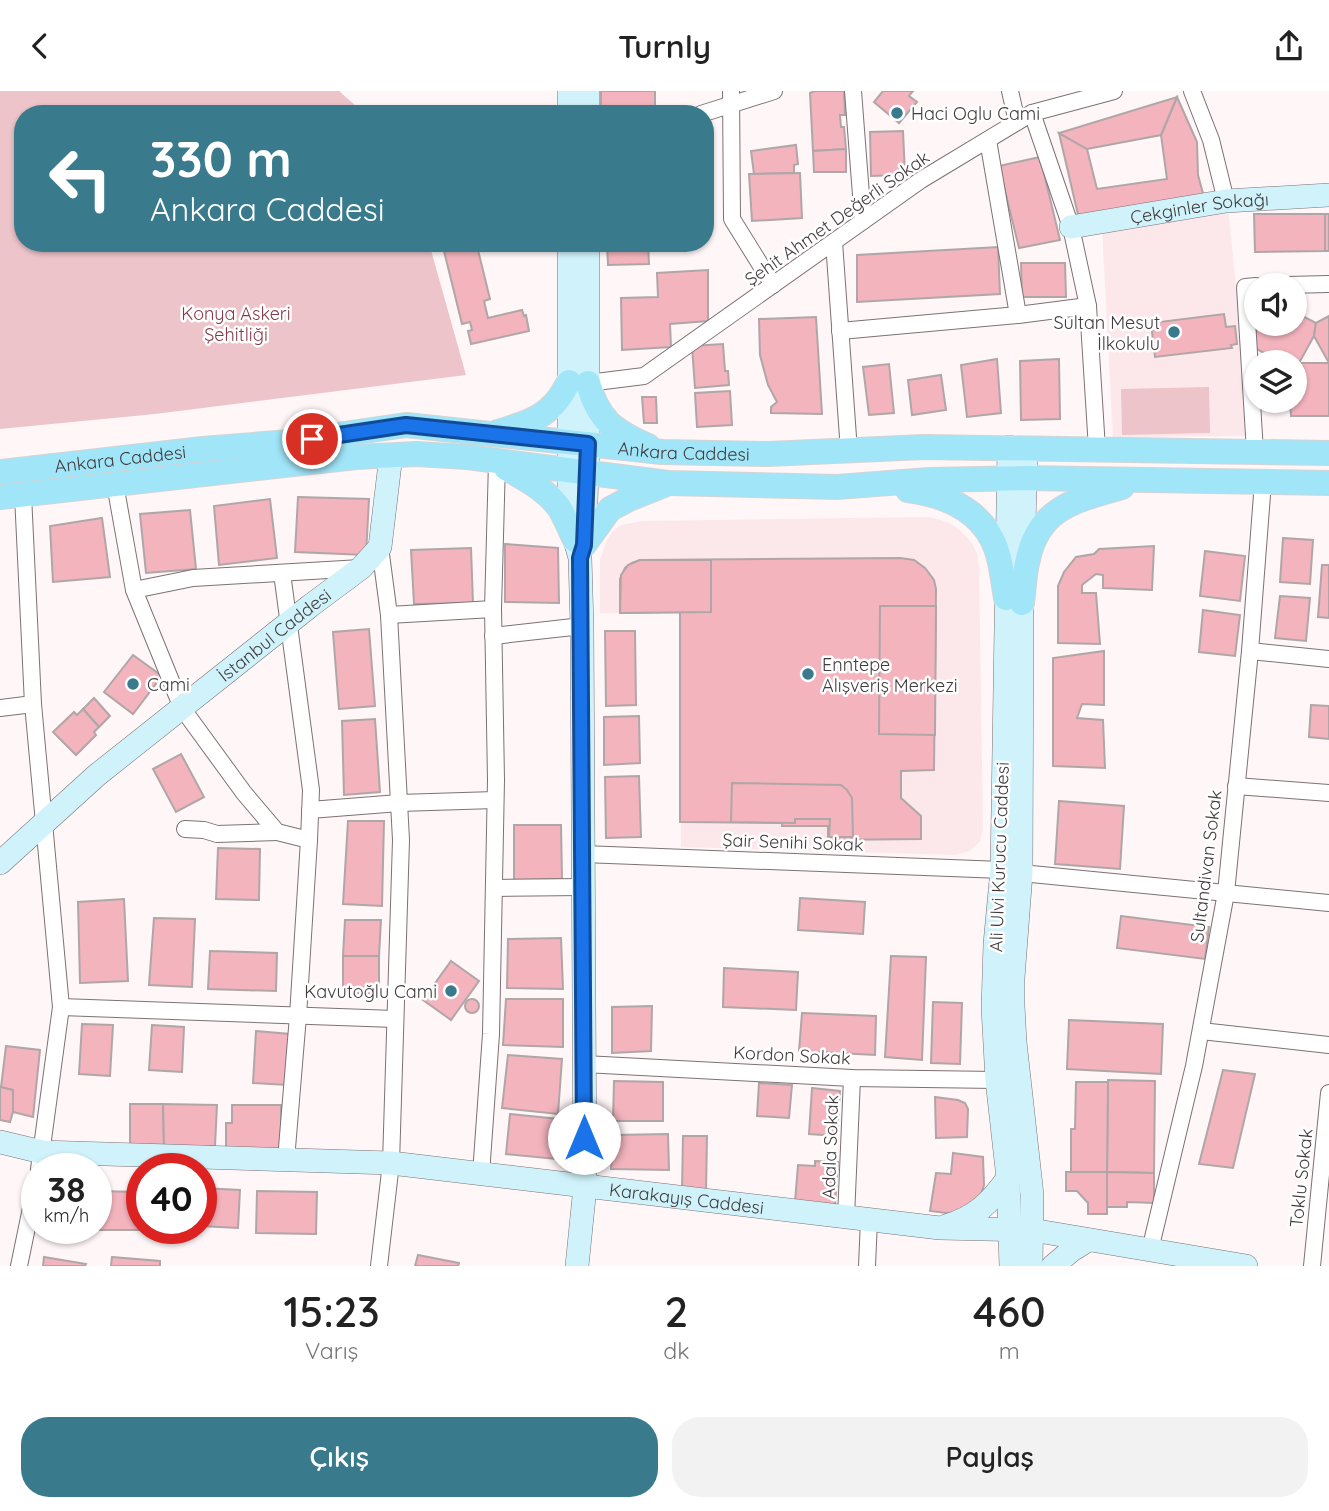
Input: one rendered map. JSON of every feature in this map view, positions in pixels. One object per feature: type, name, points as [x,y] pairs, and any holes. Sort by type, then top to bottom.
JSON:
[{"type":"main road","points":[[492,435],[542,414],[578,382],[610,424],[662,452]]},
{"type":"main road","name":"Ankara Caddesi","points":[[0,472],[289,442],[406,425],[662,452],[768,454],[924,447],[1329,453]]},
{"type":"main road","name":"Ankara Caddesi","points":[[12,496],[391,454],[445,455],[668,483],[837,487],[1017,478],[1329,483]]},
{"type":"main road","points":[[497,462],[553,500],[579,547],[610,509],[668,483]]},
{"type":"main road","points":[[1014,600],[1034,541],[1047,519],[1071,503],[1146,480]]},
{"type":"main road","points":[[837,487],[878,486],[912,491],[937,496],[970,512],[980,522],[996,548],[1014,600]]},
{"type":"street","points":[[714,107],[731,98],[774,91]]},
{"type":"street","points":[[853,91],[863,221]]},
{"type":"street","points":[[1010,91],[1017,122]]},
{"type":"street","name":"Şehit Ahmet Değerli Sokak","points":[[578,382],[644,376],[921,180],[1032,113],[1114,91]]},
{"type":"street","points":[[1192,91],[1211,140],[1226,201]]},
{"type":"street","points":[[731,98],[732,219],[773,285]]},
{"type":"street","points":[[1032,113],[1071,227],[1088,306],[1097,449]]},
{"type":"street","points":[[988,140],[1018,315]]},
{"type":"street","name":"Çekginler Sokağı","points":[[1071,227],[1226,201],[1329,195]]},
{"type":"street","points":[[834,242],[849,451]]},
{"type":"street","points":[[570,252],[578,382],[578,472],[569,501],[579,547],[582,626],[585,1187],[577,1266]]},
{"type":"street","points":[[578,382],[587,252]]},
{"type":"street","points":[[1307,285],[1329,284]]},
{"type":"street","points":[[840,331],[1088,306]]},
{"type":"street","points":[[1248,336],[1255,452]]},
{"type":"street","name":"Ali Ulvi Kurucu Caddesi","points":[[1011,1266],[1032,1195],[1014,1042],[1013,1006],[1011,871],[1018,448]]},
{"type":"street","points":[[379,1266],[391,1163],[401,841],[389,615],[380,547],[391,454]]},
{"type":"street","points":[[481,1174],[491,1034],[495,800],[493,609],[497,462]]},
{"type":"street","name":"Sultandivan Sokak","points":[[1150,1249],[1194,1066],[1226,893],[1250,652],[1263,482]]},
{"type":"street","points":[[114,484],[134,590],[182,708],[243,793],[277,832]]},
{"type":"street","points":[[12,496],[61,1007],[41,1153]]},
{"type":"street","name":"İstanbul Caddesi","points":[[0,863],[97,775],[361,568],[380,547]]},
{"type":"street","points":[[134,590],[193,578],[361,568]]},
{"type":"street","points":[[282,573],[311,790],[298,1016],[286,1160]]},
{"type":"street","points":[[389,615],[493,609]]},
{"type":"street","points":[[493,636],[582,626]]},
{"type":"street","points":[[1250,652],[1329,659]]},
{"type":"street","points":[[0,708],[33,704]]},
{"type":"street","points":[[1236,786],[1329,793]]},
{"type":"street","points":[[310,810],[400,803],[495,800]]},
{"type":"street","points":[[185,829],[217,834],[277,832],[309,840]]},
{"type":"street","name":"Şair Senihi Sokak","points":[[583,854],[1011,871],[1329,903]]},
{"type":"street","name":"Ali Ulvi Kurucu Caddesi","points":[[1011,871],[995,944],[993,1008],[997,1080],[1009,1178],[1031,1266]]},
{"type":"street","points":[[494,888],[583,887]]},
{"type":"street","points":[[61,1007],[395,1019]]},
{"type":"street","points":[[1201,1031],[1329,1045]]},
{"type":"street","name":"Kordon Sokak","points":[[584,1064],[852,1078],[997,1080]]},
{"type":"street","name":"Adala Sokak","points":[[852,1078],[858,1219],[867,1266]]},
{"type":"street","name":"Toklu Sokak","points":[[1312,1266],[1329,1093]]},
{"type":"street","name":"Karakayış Caddesi","points":[[0,1142],[24,1153]]},
{"type":"street","name":"Karakayış Caddesi","points":[[112,1160],[391,1163],[940,1228],[1021,1230],[1246,1266]]},
{"type":"street","points":[[940,1228],[964,1221],[980,1210],[994,1198],[1009,1178]]},
{"type":"street","points":[[1053,1266],[1088,1240]]},
{"type":"street","points":[[19,1266],[24,1244]]},
{"type":"shaded area","name":"Sultan Mesut İlkokulu","points":[[1228,207],[1244,366],[1244,413],[1249,413],[1251,436],[1113,437],[1102,228]]},
{"type":"shaded area","name":"Enntepe Alışveriş Merkezi","points":[[925,517],[949,523],[961,531],[977,553],[983,829],[980,841],[970,851],[955,855],[681,847],[680,613],[600,613],[600,560],[612,532],[621,525],[642,521]]},
{"type":"green space","name":"Konya Askeri Şehitliği","points":[[0,91],[339,91],[355,105],[14,105],[14,252],[432,252],[466,375],[155,414],[0,429]]},
{"type":"green space","points":[[1209,387],[1210,433],[1122,435],[1121,389]]},
{"type":"building","points":[[601,91],[655,91],[655,105],[601,105]]},
{"type":"building","points":[[844,91],[845,115],[840,115],[846,149],[813,151],[810,93]]},
{"type":"building","name":"Haci Oglu Cami","points":[[883,91],[913,91],[909,96],[917,102],[899,123],[874,102]]},
{"type":"building","points":[[1177,97],[1197,142],[1198,175],[1204,197],[1079,219],[1059,133],[1087,149],[1097,189],[1167,179],[1161,135]]},
{"type":"building","points":[[1177,97],[1161,135],[1087,149],[1059,133]]},
{"type":"building","points":[[903,131],[905,175],[871,176],[870,132]]},
{"type":"building","points":[[796,145],[798,164],[794,165],[794,173],[754,174],[751,151]]},
{"type":"building","points":[[846,149],[846,172],[814,172],[813,151]]},
{"type":"building","points":[[1040,157],[1060,240],[1019,248],[999,166]]},
{"type":"building","points":[[800,173],[802,218],[752,221],[749,174]]},
{"type":"building","points":[[1254,214],[1325,214],[1325,251],[1255,252]]},
{"type":"building","points":[[1325,214],[1329,214],[1329,251],[1325,251]]},
{"type":"building","points":[[998,247],[1000,294],[857,302],[857,255]]},
{"type":"building","points":[[444,252],[478,252],[490,299],[484,301],[488,318],[522,310],[524,316],[526,315],[529,331],[471,344],[468,331],[472,330],[470,322],[462,324]]},
{"type":"building","points":[[607,252],[648,252],[649,264],[608,265]]},
{"type":"building","points":[[1021,263],[1065,263],[1066,297],[1022,297]]},
{"type":"building","points":[[708,270],[708,321],[670,324],[671,347],[622,350],[621,298],[658,297],[657,273]]},
{"type":"building","points":[[1224,314],[1226,327],[1235,326],[1237,344],[1231,345],[1232,348],[1155,357],[1151,323]]},
{"type":"building","points":[[1329,316],[1329,363],[1314,336],[1316,323]]},
{"type":"building","points":[[816,317],[822,414],[771,413],[771,407],[777,402],[768,385],[760,355],[759,319]]},
{"type":"building","points":[[1307,318],[1316,323],[1314,336],[1306,350],[1258,350],[1249,345],[1254,336],[1307,336]]},
{"type":"building","points":[[723,344],[729,385],[695,388],[692,346]]},
{"type":"building","points":[[997,359],[1001,413],[967,417],[961,365]]},
{"type":"building","points":[[1059,359],[1060,419],[1021,420],[1020,361]]},
{"type":"building","points":[[1307,363],[1329,363],[1329,416],[1291,416],[1291,413],[1307,413]]},
{"type":"building","points":[[889,364],[894,413],[869,415],[863,367]]},
{"type":"building","points":[[941,375],[946,410],[912,415],[908,380]]},
{"type":"building","points":[[730,391],[732,425],[697,427],[695,393]]},
{"type":"building","points":[[642,397],[656,397],[657,423],[644,423]]},
{"type":"building","points":[[298,497],[369,499],[366,555],[295,552]]},
{"type":"building","points":[[270,499],[277,558],[219,565],[214,506]]},
{"type":"building","points":[[190,510],[196,569],[146,573],[140,514]]},
{"type":"building","points":[[102,518],[110,577],[53,582],[50,526]]},
{"type":"building","points":[[1283,538],[1313,540],[1310,584],[1280,582]]},
{"type":"building","points":[[505,544],[558,548],[559,603],[505,602]]},
{"type":"building","points":[[1154,546],[1152,590],[1103,588],[1103,575],[1096,574],[1082,585],[1082,593],[1096,593],[1100,644],[1058,643],[1058,586],[1064,572],[1076,557],[1094,554],[1099,549]]},
{"type":"building","points":[[471,548],[473,603],[414,604],[411,550]]},
{"type":"building","points":[[1205,551],[1245,556],[1240,601],[1200,596]]},
{"type":"building","name":"Enntepe Alışveriş Merkezi","points":[[640,560],[914,560],[925,568],[934,580],[936,589],[934,770],[901,771],[901,798],[921,816],[921,839],[828,840],[828,826],[680,822],[680,612],[620,613],[620,579],[625,568]]},
{"type":"building","points":[[640,560],[711,560],[711,612],[620,613],[621,575],[628,565]]},
{"type":"building","points":[[1322,565],[1329,565],[1329,618],[1318,617]]},
{"type":"building","points":[[1280,596],[1310,598],[1306,641],[1275,638]]},
{"type":"building","points":[[880,606],[936,606],[935,735],[879,734]]},
{"type":"building","points":[[1203,610],[1240,615],[1235,656],[1199,652]]},
{"type":"building","points":[[369,629],[375,706],[339,709],[333,632]]},
{"type":"building","points":[[605,631],[635,631],[636,705],[606,706]]},
{"type":"building","points":[[1104,651],[1104,705],[1082,704],[1077,718],[1103,720],[1105,768],[1053,766],[1053,658]]},
{"type":"building","name":"Cami","points":[[133,655],[162,676],[133,714],[104,692]]},
{"type":"building","points":[[94,698],[110,716],[99,727],[83,709]]},
{"type":"building","points":[[1311,705],[1329,706],[1329,739],[1309,737]]},
{"type":"building","points":[[83,709],[99,727],[94,732],[96,735],[76,755],[53,732],[74,712],[77,715]]},
{"type":"building","points":[[639,716],[640,763],[604,765],[604,717]]},
{"type":"building","points":[[375,719],[380,792],[344,795],[342,721]]},
{"type":"building","points":[[181,754],[204,797],[176,812],[153,769]]},
{"type":"building","points":[[639,776],[641,837],[606,838],[605,777]]},
{"type":"building","points":[[732,783],[841,785],[852,798],[853,837],[829,837],[830,819],[795,819],[795,823],[731,822]]},
{"type":"building","points":[[1059,801],[1124,806],[1120,869],[1055,864]]},
{"type":"building","points":[[348,821],[384,821],[382,906],[343,904]]},
{"type":"building","points":[[514,825],[561,825],[562,879],[514,880]]},
{"type":"building","points":[[218,848],[260,849],[259,900],[216,899]]},
{"type":"building","points":[[800,898],[865,902],[863,934],[798,930]]},
{"type":"building","points":[[124,899],[128,981],[80,983],[78,902]]},
{"type":"building","points":[[1121,916],[1209,927],[1205,959],[1117,948]]},
{"type":"building","points":[[154,918],[195,919],[192,987],[149,985]]},
{"type":"building","points":[[345,920],[381,920],[379,956],[343,956]]},
{"type":"building","points":[[561,938],[563,989],[507,988],[508,939]]},
{"type":"building","points":[[210,951],[277,953],[276,991],[208,989]]},
{"type":"building","points":[[343,956],[379,956],[379,994],[343,993]]},
{"type":"building","points":[[891,956],[926,957],[922,1060],[885,1057]]},
{"type":"building","name":"Kavutoğlu Cami","points":[[451,961],[479,981],[451,1020],[423,1000]]},
{"type":"building","points":[[724,968],[798,972],[796,1010],[723,1007]]},
{"type":"building","points":[[472,999],[477,1001],[477,1011],[472,1013],[467,1011],[465,1006],[467,1001]]},
{"type":"building","points":[[506,999],[563,999],[563,1047],[503,1045]]},
{"type":"building","points":[[933,1002],[962,1003],[960,1064],[931,1063]]},
{"type":"building","points":[[652,1006],[651,1051],[612,1053],[612,1007]]},
{"type":"building","points":[[802,1013],[876,1016],[875,1055],[799,1051]]},
{"type":"building","points":[[1069,1020],[1163,1024],[1161,1074],[1067,1069]]},
{"type":"building","points":[[82,1024],[113,1025],[110,1076],[79,1074]]},
{"type":"building","points":[[152,1025],[184,1027],[182,1072],[149,1070]]},
{"type":"building","points":[[256,1031],[290,1034],[287,1085],[253,1083]]},
{"type":"building","points":[[6,1046],[40,1050],[33,1117],[13,1112],[13,1090],[1,1087]]},
{"type":"building","points":[[508,1055],[562,1059],[558,1114],[502,1108]]},
{"type":"building","points":[[1223,1070],[1255,1074],[1233,1168],[1199,1164]]},
{"type":"building","points":[[1108,1080],[1155,1081],[1154,1173],[1107,1172]]},
{"type":"building","points":[[614,1081],[663,1082],[663,1121],[613,1121]]},
{"type":"building","points":[[1076,1082],[1108,1082],[1107,1172],[1071,1172],[1071,1129],[1075,1129]]},
{"type":"building","points":[[759,1083],[792,1085],[789,1118],[757,1116]]},
{"type":"building","points":[[0,1087],[13,1090],[10,1122],[0,1120]]},
{"type":"building","points":[[812,1088],[840,1091],[837,1136],[809,1134]]},
{"type":"building","points":[[935,1097],[965,1103],[968,1109],[967,1137],[936,1138]]},
{"type":"building","points":[[130,1104],[163,1104],[164,1146],[130,1146]]},
{"type":"building","points":[[163,1104],[217,1105],[215,1146],[164,1146]]},
{"type":"building","points":[[232,1105],[281,1105],[281,1151],[226,1151],[226,1123],[232,1123]]},
{"type":"building","points":[[510,1114],[559,1119],[556,1159],[506,1154]]},
{"type":"building","points":[[668,1134],[669,1170],[611,1169],[613,1135]]},
{"type":"building","points":[[683,1136],[707,1136],[706,1192],[682,1191]]},
{"type":"building","points":[[953,1153],[983,1157],[984,1185],[980,1198],[954,1214],[930,1211],[936,1173],[951,1174]]},
{"type":"building","points":[[815,1161],[838,1162],[835,1205],[795,1202],[798,1165],[815,1166]]},
{"type":"building","points":[[1066,1172],[1107,1172],[1107,1214],[1088,1214],[1088,1203],[1077,1191],[1066,1191]]},
{"type":"building","points":[[1107,1172],[1154,1173],[1154,1203],[1127,1202],[1127,1207],[1107,1207]]},
{"type":"building","points":[[217,1189],[240,1190],[238,1228],[217,1227]]},
{"type":"building","points":[[112,1191],[126,1192],[126,1230],[112,1230]]},
{"type":"building","points":[[257,1191],[317,1192],[316,1234],[256,1233]]},
{"type":"building","points":[[418,1255],[459,1263],[458,1266],[415,1266]]},
{"type":"building","points":[[44,1257],[86,1264],[43,1266]]},
{"type":"building","points":[[112,1257],[160,1261],[160,1266],[111,1266]]},
{"type":"place","name":"Haci Oglu Cami","points":[[897,113]]},
{"type":"place","name":"Sultan Mesut İlkokulu","points":[[1174,332]]},
{"type":"place","name":"Enntepe Alışveriş Merkezi","points":[[808,674]]},
{"type":"place","name":"Cami","points":[[133,684]]},
{"type":"place","name":"Kavutoğlu Cami","points":[[451,991]]},
{"type":"route","points":[[312,439],[406,425],[588,444],[584,545],[580,558],[584,1138]]}]
